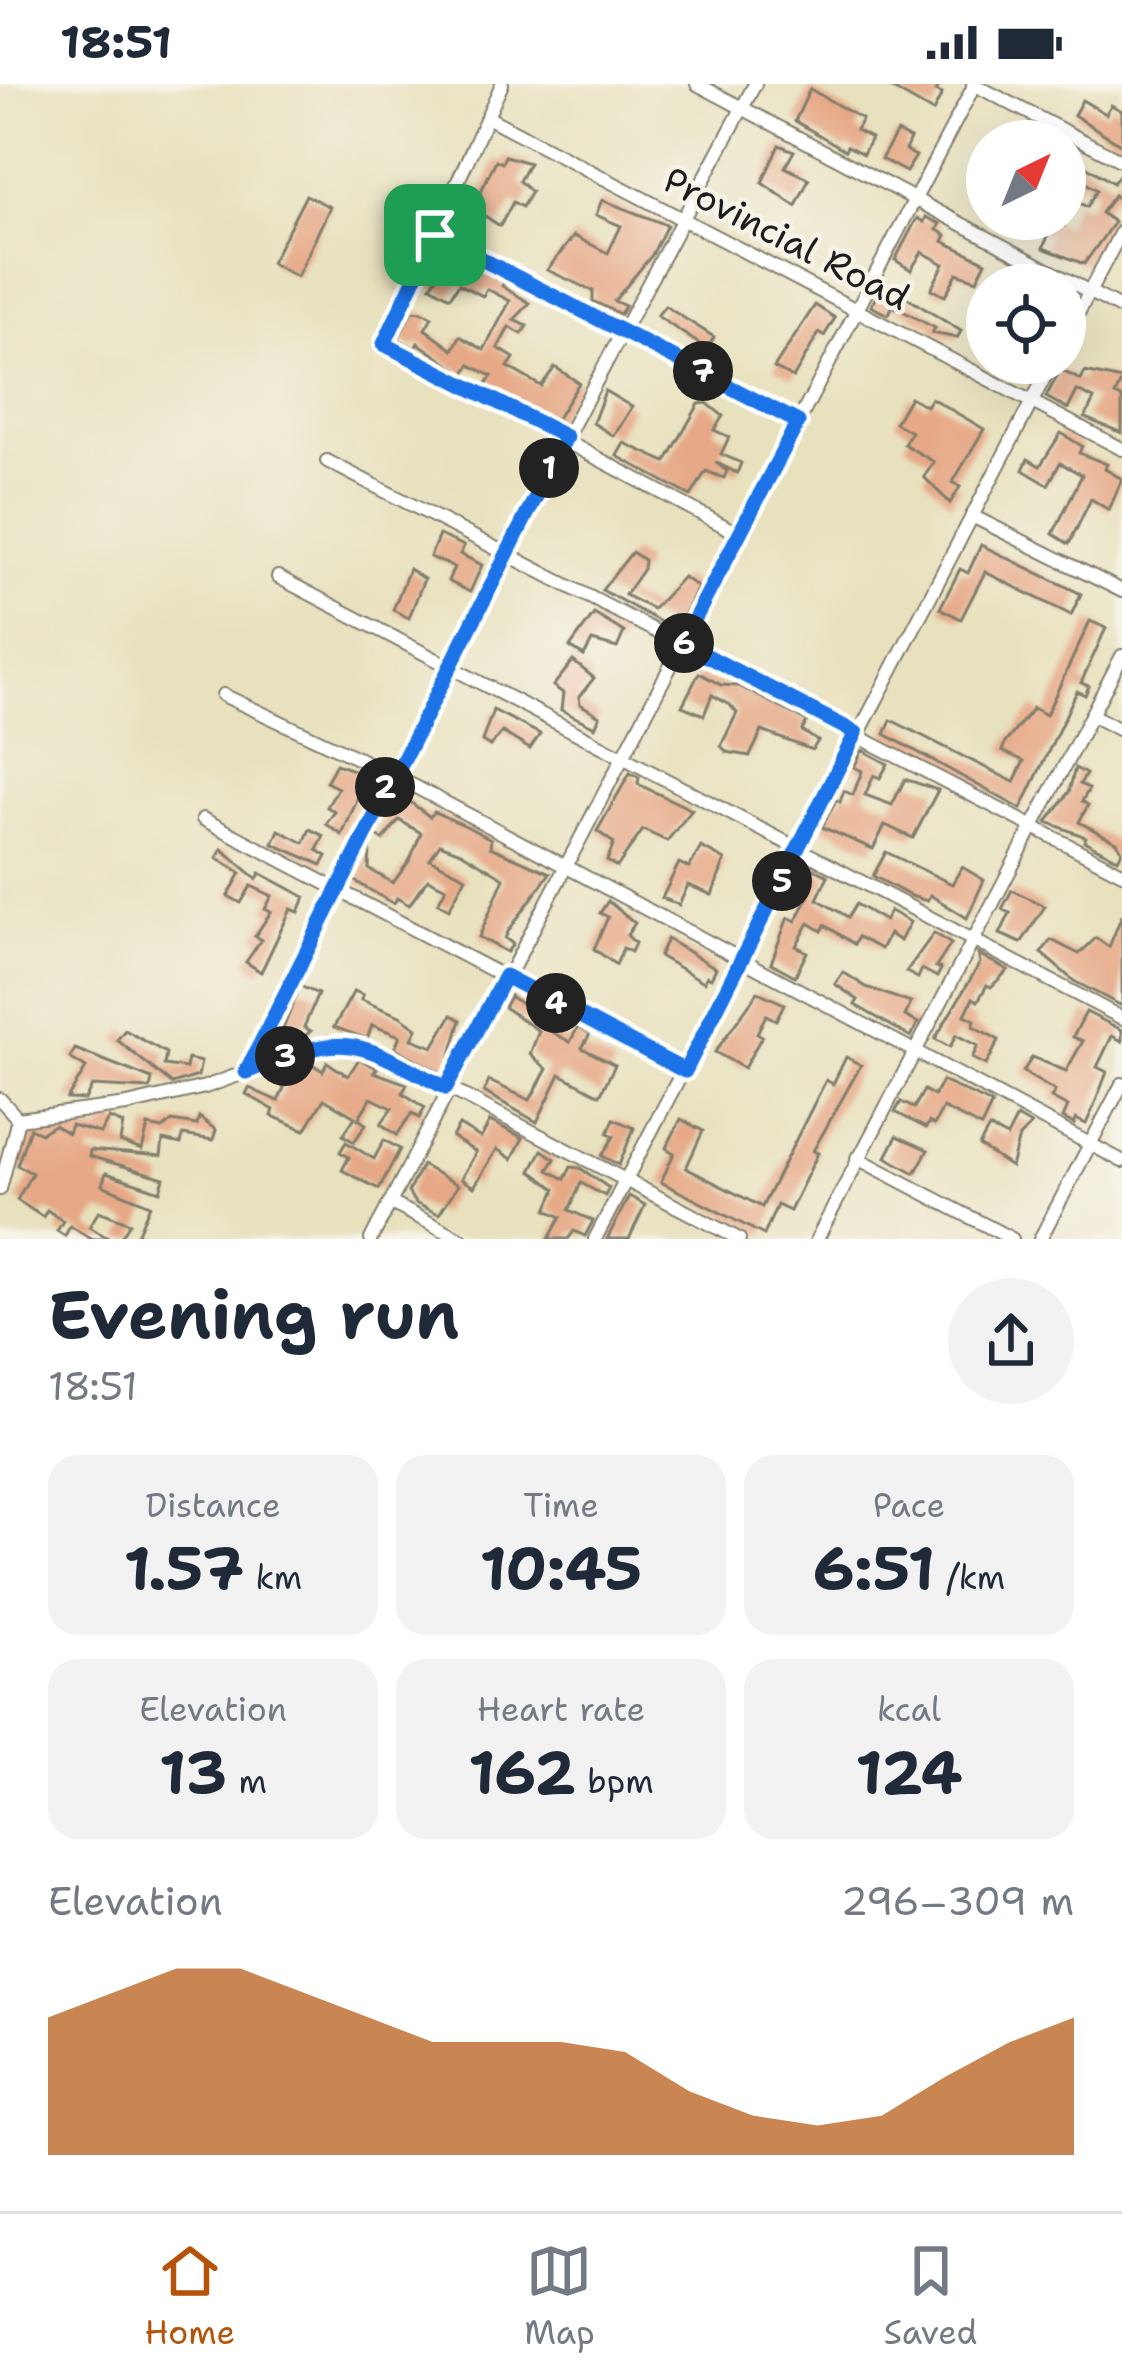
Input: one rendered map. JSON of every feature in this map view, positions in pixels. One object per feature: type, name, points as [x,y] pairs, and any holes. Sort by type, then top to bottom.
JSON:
[{"type":"street","points":[[502,84],[384,344],[566,437],[739,534]]},
{"type":"street","points":[[697,84],[1122,309]]},
{"type":"street","points":[[246,1072],[506,550],[755,84]]},
{"type":"street","points":[[371,1239],[974,84],[1122,161]]},
{"type":"street","name":"Provincial Road","points":[[487,117],[1122,448]]},
{"type":"street","points":[[1086,296],[1122,230]]},
{"type":"street","points":[[435,235],[798,422]]},
{"type":"street","points":[[596,1239],[1042,384]]},
{"type":"street","points":[[327,460],[1122,873]]},
{"type":"street","points":[[972,516],[1122,591]]},
{"type":"street","points":[[278,578],[1122,1018]]},
{"type":"street","points":[[817,1239],[1122,656]]},
{"type":"street","points":[[224,695],[391,774],[1122,1161]]},
{"type":"street","points":[[1092,715],[1122,731]]},
{"type":"street","points":[[203,819],[685,1071]]},
{"type":"street","points":[[18,1119],[127,1105],[246,1072],[310,1046],[344,1042],[381,1053],[739,1239]]},
{"type":"street","points":[[1040,1239],[1122,1084]]},
{"type":"street","points":[[0,1099],[18,1119],[13,1157],[0,1189]]},
{"type":"street","points":[[857,1158],[1012,1239]]},
{"type":"street","points":[[391,1203],[461,1239]]},
{"type":"building","points":[[884,84],[940,84],[936,91],[942,94],[933,112]]},
{"type":"building","points":[[810,89],[862,119],[856,130],[871,138],[863,154],[847,146],[845,150],[795,121]]},
{"type":"building","points":[[1082,100],[1106,114],[1111,105],[1122,111],[1122,145],[1086,120],[1074,115]]},
{"type":"building","points":[[897,132],[910,139],[905,150],[916,156],[906,172],[881,159]]},
{"type":"building","points":[[779,145],[794,151],[785,167],[809,179],[796,206],[762,183]]},
{"type":"building","points":[[505,156],[529,163],[519,181],[531,192],[522,207],[513,202],[500,226],[473,208],[496,160],[502,163]]},
{"type":"building","points":[[1086,166],[1113,183],[1122,171],[1122,202],[1114,195],[1101,213],[1114,222],[1084,264],[1043,248],[1046,240],[1086,240],[1086,206],[1097,190],[1086,183]]},
{"type":"building","points":[[306,195],[330,207],[297,277],[271,263]]},
{"type":"building","points":[[602,200],[667,225],[652,255],[614,301],[625,306],[620,314],[593,301],[593,291],[547,270],[574,236],[608,253],[621,226],[596,215]]},
{"type":"building","points":[[926,217],[940,224],[937,230],[946,235],[943,241],[986,262],[966,264],[966,276],[957,273],[945,296],[931,289],[944,264],[922,252],[911,270],[895,260],[917,218],[924,222]]},
{"type":"building","points":[[439,248],[504,281],[502,286],[530,303],[514,320],[527,326],[522,334],[509,327],[498,348],[514,358],[508,367],[541,386],[555,367],[579,383],[554,423],[485,386],[492,376],[470,365],[464,375],[418,343],[415,348],[398,339],[412,311],[422,312],[432,317],[425,329],[453,350],[460,336],[484,350],[510,301],[487,289],[483,296],[459,284],[450,297],[431,286],[444,266],[433,261]]},
{"type":"building","points":[[883,283],[961,331],[957,338],[932,333],[935,328],[893,306],[888,315],[871,306]]},
{"type":"building","points":[[815,305],[835,318],[824,336],[819,333],[793,378],[774,368]]},
{"type":"building","points":[[665,306],[714,337],[707,349],[657,316]]},
{"type":"building","points":[[1086,372],[1122,380],[1115,395],[1122,398],[1122,433],[1085,418],[1094,399],[1077,391],[1068,409],[1046,397],[1053,384],[1086,384]]},
{"type":"building","points":[[605,391],[632,407],[614,436],[593,423]]},
{"type":"building","points":[[910,397],[926,406],[931,398],[984,429],[953,482],[960,487],[950,503],[924,477],[934,462],[904,444],[911,432],[895,423]]},
{"type":"building","points":[[707,403],[723,416],[714,430],[729,437],[721,454],[741,463],[737,473],[715,462],[727,471],[724,478],[706,471],[691,496],[617,456],[624,443],[666,462],[699,404]]},
{"type":"building","points":[[1061,433],[1082,446],[1079,453],[1107,464],[1105,469],[1122,479],[1109,510],[1091,499],[1069,544],[1053,534],[1082,475],[1060,463],[1048,485],[1023,470],[1028,459],[1040,466]]},
{"type":"building","points":[[439,535],[464,546],[460,554],[482,565],[470,592],[448,581],[454,567],[430,557]]},
{"type":"building","points":[[981,545],[1081,594],[1071,615],[985,572],[961,619],[940,608],[960,569],[968,573]]},
{"type":"building","points":[[632,552],[644,560],[643,569],[625,595],[653,609],[683,577],[698,587],[677,631],[602,590]]},
{"type":"building","points":[[409,569],[424,579],[409,618],[393,610]]},
{"type":"building","points":[[594,614],[624,632],[617,648],[592,641],[584,656],[570,647]]},
{"type":"building","points":[[1090,621],[1106,628],[1081,683],[1089,686],[1085,695],[1077,691],[1021,809],[885,734],[891,720],[1014,782],[1024,761],[1002,751],[1005,743],[1033,708],[1046,715]]},
{"type":"building","points":[[573,661],[594,678],[579,697],[580,704],[600,716],[595,727],[561,710],[563,693],[553,686]]},
{"type":"building","points":[[699,673],[721,685],[739,686],[807,721],[802,731],[818,741],[812,750],[762,731],[750,756],[727,752],[721,746],[737,713],[730,705],[712,695],[704,715],[682,706]]},
{"type":"building","points":[[493,710],[540,734],[530,749],[502,732],[490,746],[482,741]]},
{"type":"building","points":[[862,750],[888,764],[880,778],[874,775],[865,795],[892,805],[905,779],[938,790],[913,838],[885,825],[873,849],[822,827],[844,791],[853,795],[862,771],[854,767]]},
{"type":"building","points":[[336,764],[375,778],[359,795],[342,835],[326,824],[335,812],[327,807],[338,788],[326,782]]},
{"type":"building","points":[[1075,768],[1086,774],[1080,784],[1089,789],[1082,801],[1088,805],[1079,822],[1117,842],[1122,851],[1118,859],[1084,841],[1086,837],[1047,822],[1069,792]]},
{"type":"building","points":[[630,773],[639,777],[638,784],[692,810],[667,841],[643,830],[617,867],[607,861],[614,843],[597,831]]},
{"type":"building","points":[[397,792],[430,817],[434,812],[466,826],[491,839],[490,847],[550,873],[509,930],[505,938],[513,944],[507,952],[479,937],[504,878],[461,852],[440,844],[430,859],[466,877],[449,909],[438,903],[446,888],[428,879],[409,905],[397,898],[394,904],[353,880],[370,847],[369,869],[393,883],[410,860],[421,833],[399,820],[383,840],[376,835]]},
{"type":"building","points":[[310,829],[324,836],[317,850],[327,856],[322,865],[273,844],[279,830],[304,843]]},
{"type":"building","points":[[701,847],[725,860],[712,895],[688,885],[679,905],[662,898],[679,863],[689,868]]},
{"type":"building","points":[[222,849],[257,879],[260,873],[305,897],[299,912],[291,909],[261,972],[246,962],[261,940],[255,936],[271,912],[265,909],[272,896],[251,886],[241,903],[228,896],[241,873],[217,858]]},
{"type":"building","points":[[886,852],[952,884],[962,867],[984,880],[967,918],[930,895],[927,901],[911,896],[873,876]]},
{"type":"building","points":[[803,863],[828,876],[817,899],[848,917],[856,904],[885,921],[890,911],[910,922],[900,941],[889,934],[881,949],[858,937],[854,944],[825,925],[822,931],[809,923],[796,946],[807,952],[795,976],[771,963],[788,917],[796,921],[808,898],[794,890]]},
{"type":"building","points":[[1012,890],[1045,906],[1021,943],[1000,934],[1010,913],[1002,909]]},
{"type":"building","points":[[608,901],[635,923],[627,935],[635,943],[631,952],[623,948],[616,965],[594,949],[608,917],[600,913]]},
{"type":"building","points":[[1122,915],[1122,1006],[1074,981],[1041,953],[1051,940],[1079,954],[1096,938],[1109,947]]},
{"type":"building","points":[[934,933],[951,944],[936,967],[941,969],[937,977],[922,969],[918,978],[906,972]]},
{"type":"building","points":[[667,939],[716,968],[711,978],[707,976],[704,982],[659,956]]},
{"type":"building","points":[[978,954],[1008,970],[991,987],[987,985],[978,1001],[973,998],[965,1015],[975,1020],[973,1026],[999,1040],[986,1065],[972,1058],[978,1046],[956,1035],[950,1047],[935,1039],[980,963]]},
{"type":"building","points":[[843,972],[866,987],[911,1003],[905,1016],[918,1023],[911,1037],[855,1005],[858,1000],[835,984]]},
{"type":"building","points":[[300,986],[318,994],[304,1027],[311,1031],[296,1043],[281,1034]]},
{"type":"building","points":[[354,991],[363,995],[361,1000],[417,1028],[412,1039],[433,1047],[452,1015],[461,1020],[445,1075],[395,1048],[400,1036],[372,1025],[367,1039],[334,1027]]},
{"type":"building","points":[[758,992],[784,1004],[776,1020],[766,1015],[757,1033],[762,1036],[744,1068],[715,1052]]},
{"type":"building","points":[[510,996],[547,1021],[550,1015],[559,1019],[552,1032],[570,1042],[578,1027],[590,1034],[582,1048],[615,1065],[600,1095],[560,1074],[537,1122],[484,1092],[489,1081],[530,1100],[547,1069],[530,1054],[539,1031],[504,1007]]},
{"type":"building","points":[[1086,1012],[1122,1030],[1122,1041],[1112,1036],[1097,1067],[1107,1072],[1092,1111],[1086,1124],[1076,1119],[1074,1124],[1063,1118],[1068,1107],[1051,1098],[1055,1091],[1023,1072],[1032,1057],[1066,1071],[1083,1041],[1073,1037]]},
{"type":"building","points":[[125,1030],[166,1053],[164,1065],[186,1068],[188,1059],[201,1062],[198,1076],[172,1084],[117,1040]]},
{"type":"building","points":[[75,1049],[152,1079],[150,1089],[92,1086],[85,1100],[67,1099],[86,1068],[70,1058]]},
{"type":"building","points":[[846,1057],[861,1065],[813,1151],[818,1153],[790,1211],[777,1205],[764,1235],[661,1182],[674,1153],[666,1148],[681,1119],[703,1131],[686,1168],[762,1207],[826,1080],[833,1084]]},
{"type":"building","points":[[359,1059],[377,1068],[374,1072],[407,1084],[403,1093],[425,1108],[419,1118],[412,1113],[397,1135],[381,1124],[392,1108],[371,1098],[358,1119],[366,1124],[354,1142],[343,1135],[355,1117],[324,1099],[305,1130],[272,1116],[274,1110],[246,1094],[249,1088],[278,1101],[294,1066],[307,1061],[323,1071],[327,1062],[348,1076]]},
{"type":"building","points":[[942,1081],[992,1104],[981,1127],[943,1108],[934,1125],[929,1122],[926,1128],[895,1112],[901,1102],[914,1108],[924,1090],[934,1096]]},
{"type":"building","points":[[199,1117],[216,1130],[213,1140],[183,1135],[181,1144],[163,1140],[161,1156],[90,1150],[89,1156],[164,1178],[160,1191],[106,1173],[102,1185],[150,1205],[135,1239],[120,1239],[130,1223],[99,1211],[89,1227],[110,1239],[91,1239],[70,1226],[65,1236],[57,1231],[63,1221],[47,1210],[43,1217],[17,1200],[32,1173],[17,1165],[30,1128],[41,1133],[54,1125],[68,1133],[71,1125],[100,1133],[109,1118],[123,1124],[120,1142],[142,1150],[148,1126],[163,1129],[172,1121],[197,1125]]},
{"type":"building","points":[[1017,1117],[1031,1125],[1019,1137],[1011,1167],[979,1146],[989,1128],[1007,1137]]},
{"type":"building","points":[[614,1119],[634,1128],[619,1165],[602,1156],[614,1136],[608,1133]]},
{"type":"building","points":[[490,1121],[523,1138],[512,1159],[497,1149],[474,1187],[461,1179],[476,1152],[452,1137],[459,1125],[481,1138]]},
{"type":"building","points":[[897,1136],[928,1150],[915,1173],[886,1157]]},
{"type":"building","points":[[384,1140],[400,1149],[379,1189],[342,1170],[349,1157],[340,1152],[346,1142],[374,1159]]},
{"type":"building","points":[[542,1150],[555,1159],[548,1170],[565,1179],[571,1167],[580,1168],[609,1188],[605,1196],[581,1183],[569,1210],[593,1221],[585,1236],[574,1231],[568,1239],[549,1239],[561,1217],[547,1210],[556,1189],[531,1171]]},
{"type":"building","points":[[422,1165],[458,1185],[439,1214],[415,1203],[408,1192]]},
{"type":"building","points":[[629,1196],[645,1205],[629,1239],[607,1239]]},
{"type":"route","points":[[435,235],[798,422],[682,643],[856,733],[685,1071],[505,976],[446,1088],[381,1053],[344,1042],[310,1046],[246,1072],[391,774],[566,437],[384,344],[435,235]]}]
